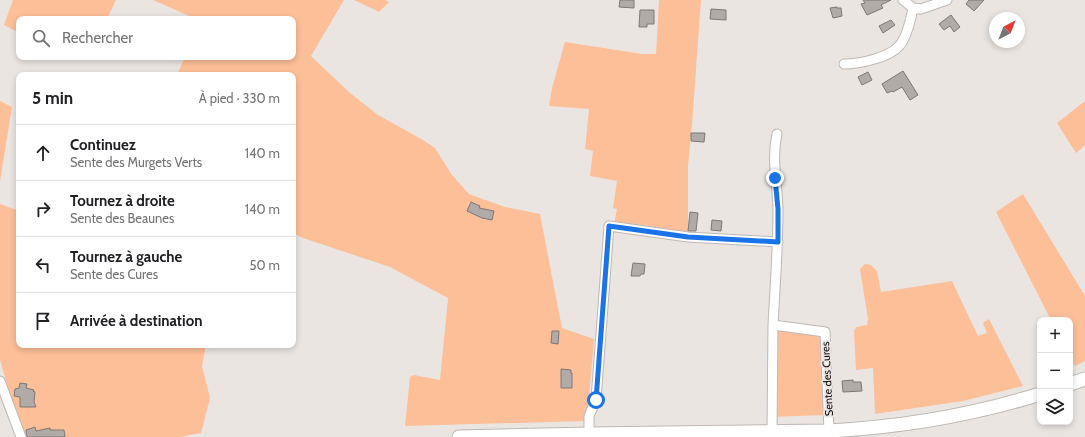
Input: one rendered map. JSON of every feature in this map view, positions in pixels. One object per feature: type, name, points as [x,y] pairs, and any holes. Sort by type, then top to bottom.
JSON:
[{"type":"main road","points":[[1073,383],[1085,379]]},
{"type":"main road","points":[[458,437],[829,431],[888,427],[941,419],[983,410],[1037,395]]},
{"type":"street","points":[[903,0],[913,8],[921,9],[946,0]]},
{"type":"street","points":[[844,64],[853,64],[883,56],[899,46],[910,24],[913,8]]},
{"type":"street","points":[[772,432],[773,325],[778,242],[778,209],[775,178],[775,151],[777,134]]},
{"type":"street","points":[[589,435],[589,416],[596,400],[609,226],[688,237],[778,242]]},
{"type":"street","name":"Sente des Cures","points":[[773,325],[825,332],[829,431]]},
{"type":"street","points":[[0,381],[21,437]]},
{"type":"shaded area","points":[[13,0],[116,0],[108,16],[16,16],[16,31],[4,25]]},
{"type":"shaded area","points":[[153,0],[344,0],[311,56],[350,93],[378,115],[435,148],[452,175],[469,194],[505,207],[540,214],[562,328],[594,339],[587,421],[405,426],[410,377],[414,375],[440,380],[448,298],[390,267],[296,234],[296,72],[178,72],[184,60],[296,60],[296,16],[189,16]]},
{"type":"shaded area","points":[[354,0],[385,0],[389,2],[379,12]]},
{"type":"shaded area","points":[[659,0],[701,0],[688,166],[688,233],[614,225],[617,209],[613,208],[617,181],[590,176],[593,151],[585,149],[589,109],[549,106],[552,88],[565,42],[642,54],[656,54]]},
{"type":"shaded area","points":[[0,101],[12,107],[0,181]]},
{"type":"shaded area","points":[[1085,101],[1085,145],[1076,153],[1057,123]]},
{"type":"shaded area","points":[[1023,194],[1085,296],[1085,361],[1075,366],[1073,362],[1073,317],[1049,317],[996,212]]},
{"type":"shaded area","points":[[0,204],[16,210],[16,348],[205,348],[202,366],[210,398],[201,433],[180,437],[22,437],[0,360]]},
{"type":"shaded area","points":[[865,264],[871,265],[877,271],[881,292],[952,281],[978,336],[987,333],[983,323],[989,319],[1023,386],[963,401],[875,414],[873,368],[856,370],[854,331],[856,327],[867,325],[868,319],[860,269]]},
{"type":"shaded area","points":[[773,325],[827,330],[826,415],[767,417]]},
{"type":"building","points":[[620,0],[634,0],[634,8],[619,7]]},
{"type":"building","points":[[863,0],[891,0],[881,5],[883,8],[867,15],[861,4],[865,3]]},
{"type":"building","points":[[969,0],[984,0],[974,11],[966,4]]},
{"type":"building","points":[[830,8],[841,8],[842,16],[833,18]]},
{"type":"building","points":[[711,9],[726,10],[726,20],[710,19]]},
{"type":"building","points":[[640,10],[654,10],[654,24],[647,24],[647,27],[639,27]]},
{"type":"building","points":[[951,15],[960,27],[954,32],[950,26],[944,30],[939,24]]},
{"type":"building","points":[[891,20],[895,25],[883,33],[879,26]]},
{"type":"building","points":[[903,71],[918,95],[910,100],[902,87],[893,92],[887,93],[882,84]]},
{"type":"building","points":[[868,72],[872,80],[862,85],[858,77]]},
{"type":"building","points":[[691,133],[705,133],[704,142],[691,141]]},
{"type":"building","points":[[471,202],[480,206],[479,208],[494,211],[492,220],[482,218],[467,211]]},
{"type":"building","points":[[690,212],[698,213],[696,231],[688,231]]},
{"type":"building","points":[[712,220],[722,221],[721,231],[711,230]]},
{"type":"building","points":[[633,263],[645,264],[644,274],[641,274],[640,276],[631,276]]},
{"type":"building","points":[[552,331],[559,331],[558,344],[551,343]]},
{"type":"building","points":[[561,369],[571,370],[572,388],[561,388]]},
{"type":"building","points":[[853,380],[853,382],[861,382],[862,391],[843,392],[842,381]]},
{"type":"building","points":[[20,383],[27,384],[26,388],[34,390],[34,402],[36,407],[20,407],[20,397],[14,396],[15,389],[19,388]]},
{"type":"building","points":[[35,427],[36,431],[50,428],[50,430],[64,430],[65,437],[27,437],[26,430]]},
{"type":"route","points":[[596,400],[609,226],[688,237],[778,242],[778,209],[775,178]]}]
